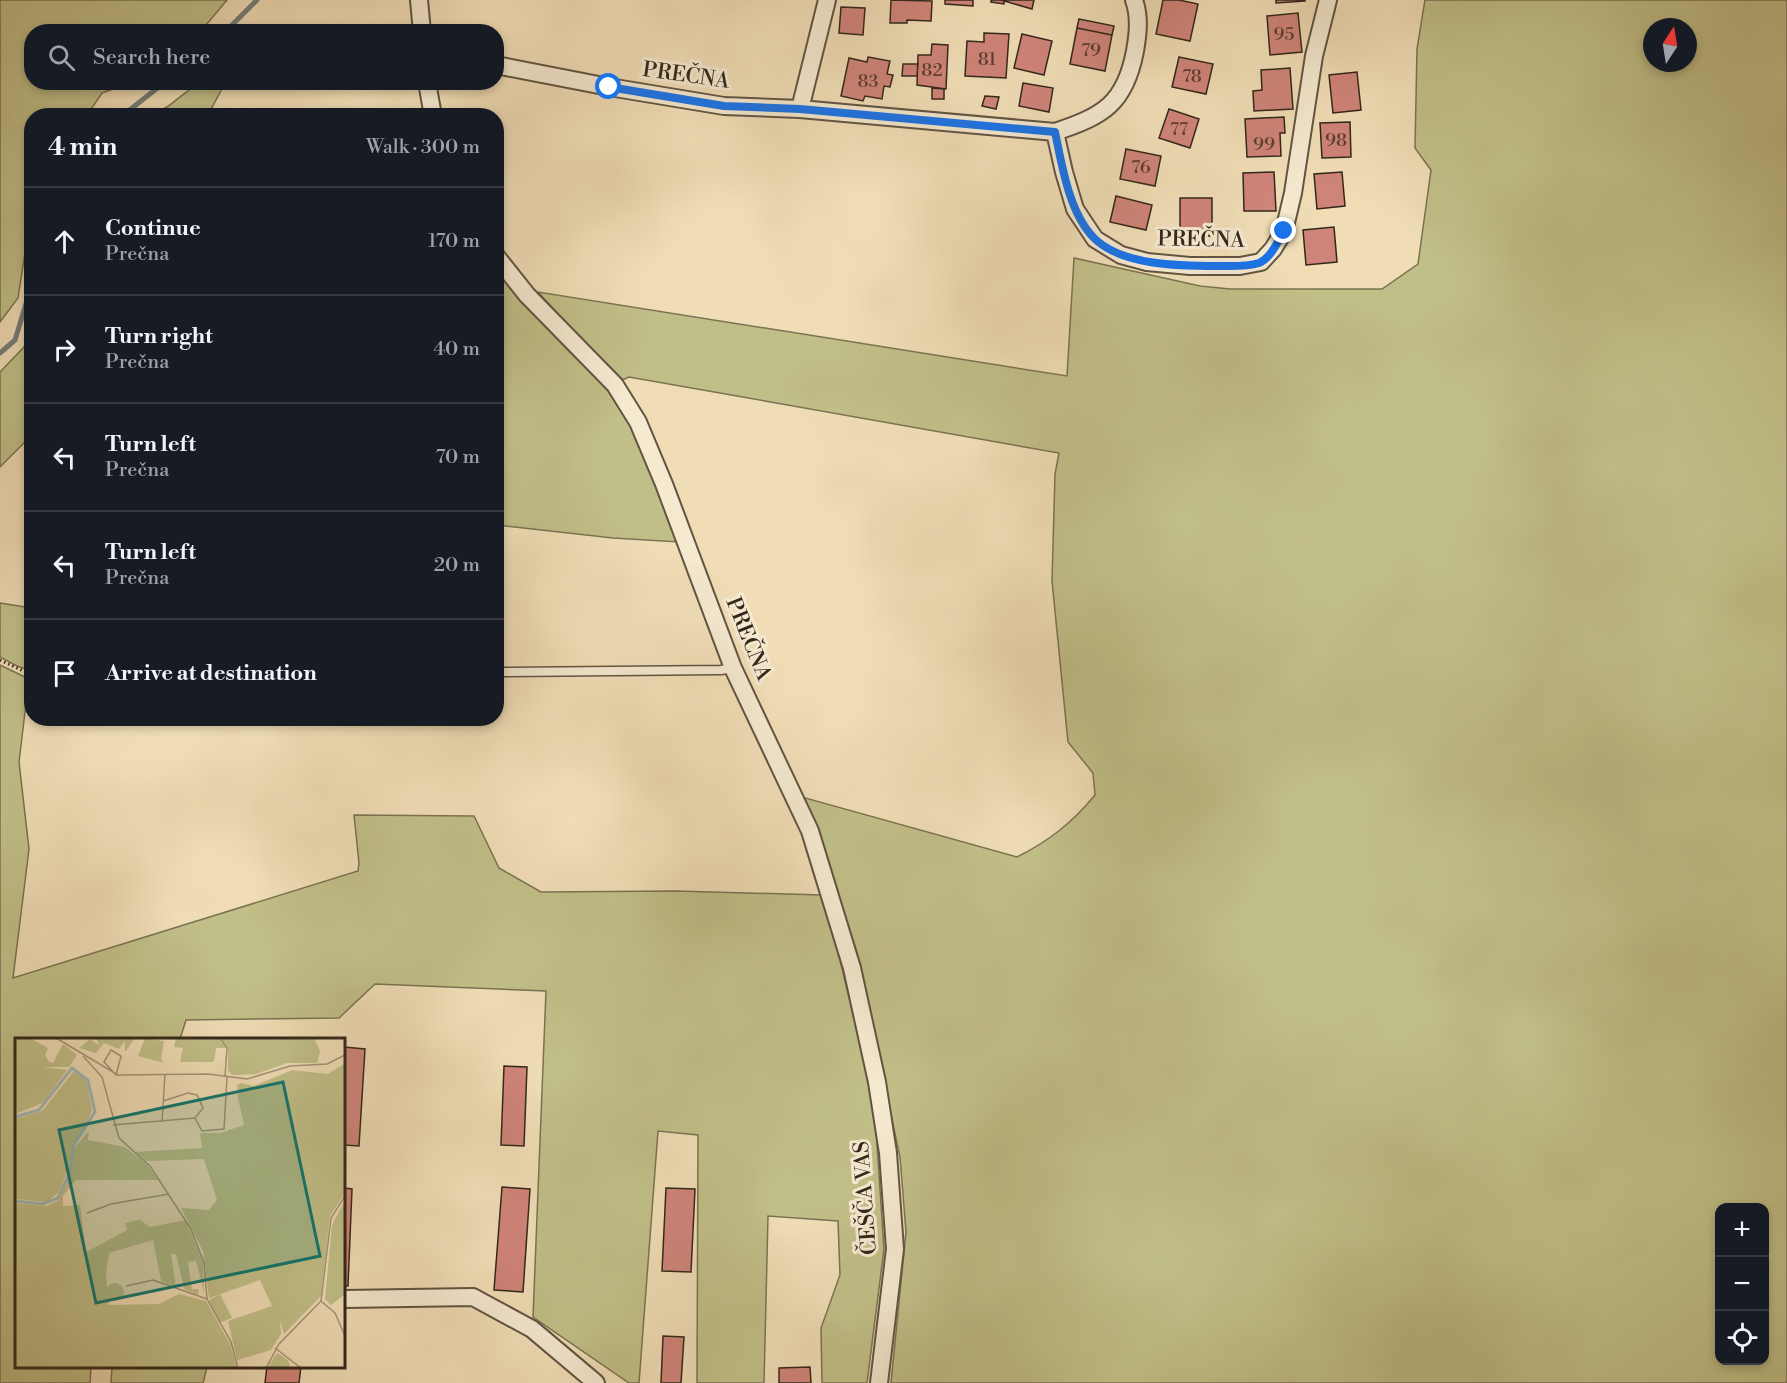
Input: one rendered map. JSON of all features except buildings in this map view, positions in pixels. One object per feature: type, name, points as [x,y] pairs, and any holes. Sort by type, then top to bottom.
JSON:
[{"type":"street","points":[[419,0],[421,24]]},
{"type":"street","points":[[800,109],[827,0]]},
{"type":"street","name":"PREČNA","points":[[504,67],[724,106],[800,109],[1055,132],[1088,121],[1111,104],[1122,91],[1131,70],[1138,32],[1137,8],[1134,0]]},
{"type":"street","name":"PREČNA","points":[[1055,132],[1075,209],[1095,239],[1121,255],[1147,262],[1190,266],[1230,266],[1261,262],[1274,249],[1284,231],[1293,193],[1314,56],[1329,0]]},
{"type":"street","points":[[428,90],[432,108]]},
{"type":"street","name":"PREČNA","points":[[504,266],[527,295],[615,385],[638,422],[664,484],[733,668],[810,831],[852,968],[877,1082]]},
{"type":"street","name":"ČEŠČA VAS","points":[[877,1082],[888,1153],[894,1249],[879,1383]]},
{"type":"street","points":[[345,1299],[473,1297],[532,1329],[597,1383]]},
{"type":"lane","points":[[504,672],[733,668]]},
{"type":"path","points":[[0,660],[24,671]]},
{"type":"shaded area","points":[[0,0],[227,0],[207,24],[24,24],[24,90],[110,90],[102,93],[92,108],[24,108],[24,260],[18,298],[0,322]]},
{"type":"shaded area","points":[[1425,0],[1787,0],[1787,1383],[891,1383],[906,1232],[900,1157],[857,953],[802,797],[1017,857],[1059,831],[1095,795],[1093,773],[1068,742],[1052,581],[1055,474],[1059,453],[629,377],[620,381],[538,292],[1067,376],[1074,258],[1200,286],[1230,289],[1382,289],[1418,264],[1431,170],[1415,148],[1417,49]]},
{"type":"shaded area","points":[[189,90],[221,90],[212,108],[165,108]]},
{"type":"shaded area","points":[[504,277],[527,306],[610,392],[631,425],[679,542],[613,538],[504,526]]},
{"type":"shaded area","points":[[24,347],[24,443],[0,467],[0,372]]},
{"type":"shaded area","points":[[0,603],[24,607],[24,668],[0,657]]},
{"type":"shaded area","points":[[0,665],[24,677],[24,720],[19,762],[29,849],[13,978],[358,871],[354,815],[474,816],[499,868],[541,892],[676,891],[822,895],[835,938],[867,1075],[876,1129],[884,1249],[867,1383],[822,1383],[821,1328],[840,1275],[838,1221],[768,1216],[764,1383],[697,1383],[698,1135],[658,1131],[639,1383],[629,1383],[533,1317],[546,991],[375,984],[339,1018],[186,1020],[180,1038],[15,1038],[15,1368],[91,1368],[90,1383],[0,1383]]},
{"type":"shaded area","points":[[112,1368],[207,1368],[203,1383],[111,1383]]},
{"type":"waterway","points":[[233,24],[257,0]]},
{"type":"waterway","points":[[132,108],[155,90]]},
{"type":"waterway","points":[[0,353],[15,340],[24,310]]},
{"type":"route","points":[[609,87],[724,106],[800,109],[1055,132],[1075,209],[1095,239],[1121,255],[1147,262],[1190,266],[1240,266],[1261,262],[1274,249],[1284,231]]}]
